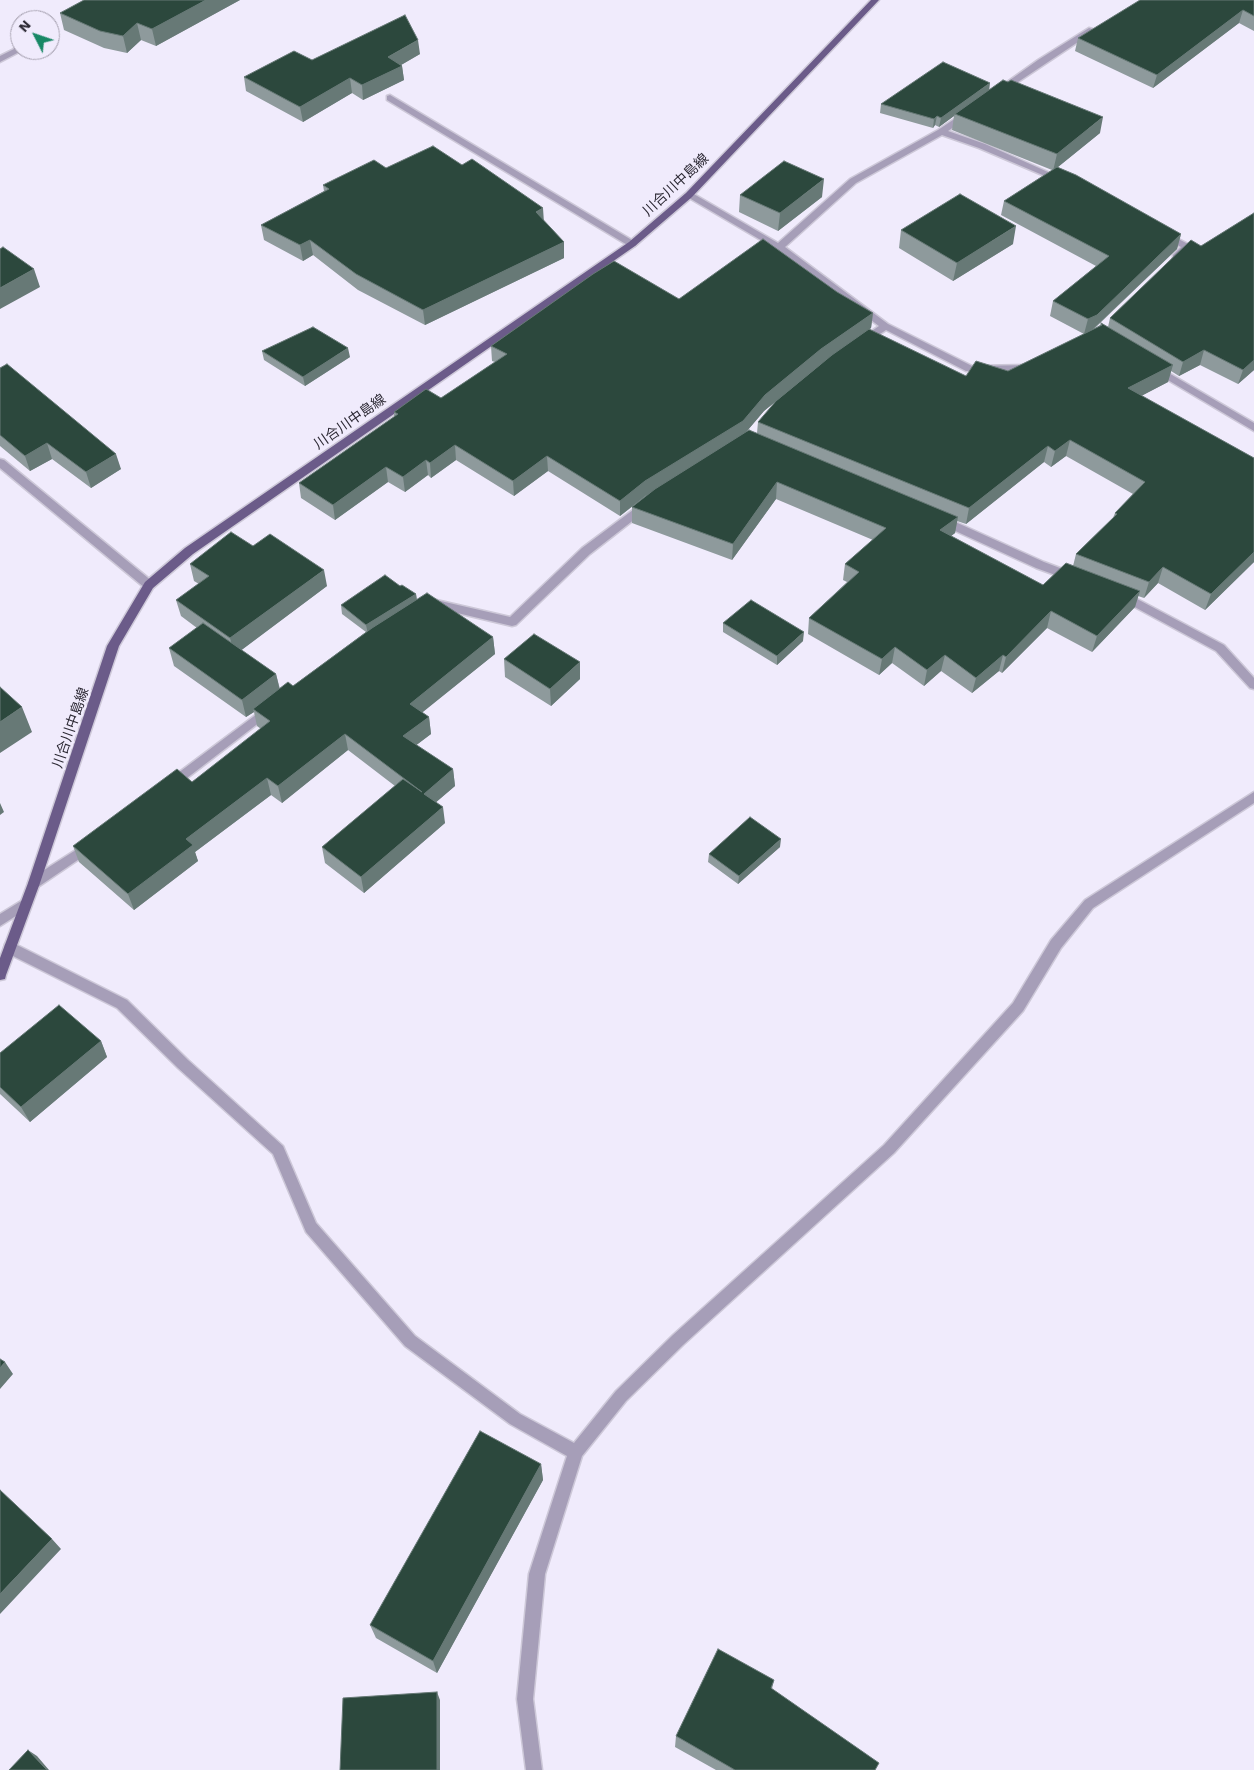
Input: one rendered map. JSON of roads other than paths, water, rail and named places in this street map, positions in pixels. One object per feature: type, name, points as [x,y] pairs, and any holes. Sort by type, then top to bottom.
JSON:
[{"type":"main road","name":"川合川中島線","points":[[0,976],[34,883],[113,646],[149,585],[189,551],[632,244],[689,195],[875,0]]},
{"type":"street","points":[[995,94],[1041,62],[1101,25]]},
{"type":"street","points":[[390,98],[632,244]]},
{"type":"street","points":[[779,247],[853,181],[941,132],[972,111]]},
{"type":"street","points":[[941,132],[982,146],[1067,182]]},
{"type":"street","points":[[689,195],[779,247],[885,326],[970,369],[1031,368],[1039,364]]},
{"type":"street","points":[[1153,228],[1187,247],[1166,267]]},
{"type":"street","points":[[855,347],[885,326]]},
{"type":"street","points":[[1148,364],[1254,428]]},
{"type":"street","points":[[0,462],[149,585]]},
{"type":"street","points":[[422,608],[430,603],[512,622],[586,551],[658,496]]},
{"type":"street","points":[[930,515],[1040,565],[1085,582]]},
{"type":"street","points":[[1112,592],[1130,598],[1220,648],[1254,686]]},
{"type":"street","points":[[159,794],[276,704]]},
{"type":"street","points":[[534,1770],[524,1699],[537,1574],[576,1452],[621,1396],[889,1148],[1018,1007],[1056,944],[1089,904],[1254,797]]},
{"type":"street","points":[[34,883],[103,836]]},
{"type":"street","points":[[0,921],[26,903]]},
{"type":"street","points":[[10,948],[122,1004],[182,1064],[278,1150],[311,1227],[410,1341],[515,1419],[576,1452]]}]
